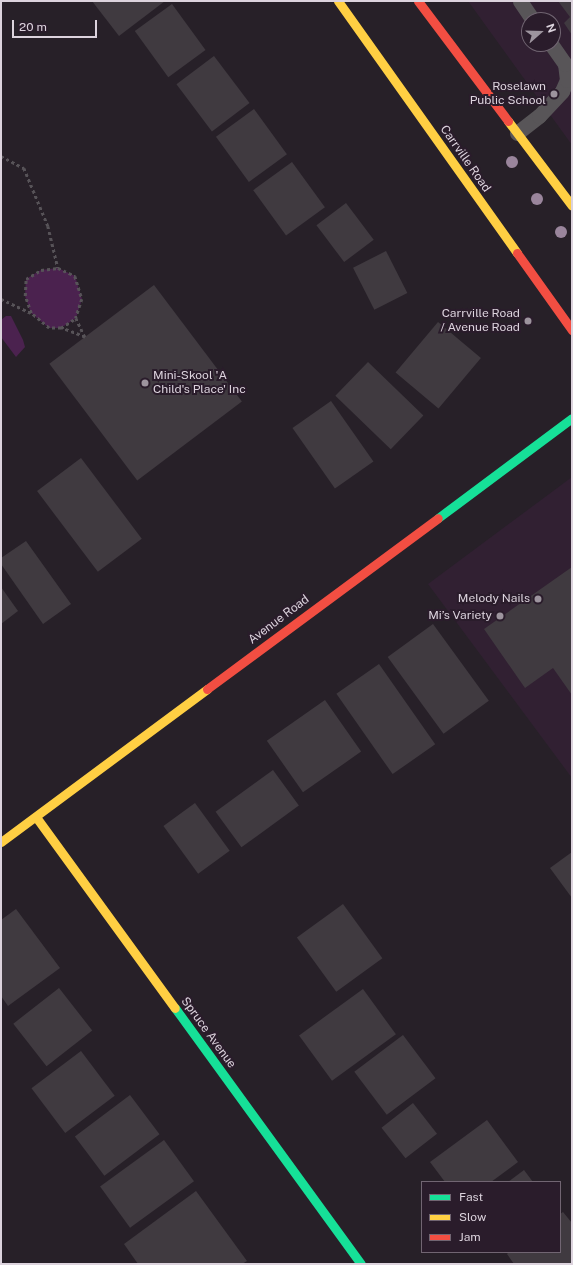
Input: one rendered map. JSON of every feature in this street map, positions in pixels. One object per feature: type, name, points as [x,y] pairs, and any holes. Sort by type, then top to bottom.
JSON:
[{"type":"street","name":"Carrville Road","points":[[338,1],[572,330]]},
{"type":"street","points":[[418,1],[572,206]]},
{"type":"street","name":"Avenue Road","points":[[1,842],[572,418]]},
{"type":"street","name":"Spruce Avenue","points":[[36,817],[361,1264]]},
{"type":"lane","points":[[520,1],[528,12]]},
{"type":"lane","points":[[517,133],[562,91],[567,80],[565,64],[557,52]]},
{"type":"path","points":[[1,156],[24,168],[48,226],[58,268]]},
{"type":"path","points":[[31,312],[25,296],[26,279],[41,270],[58,268],[75,276],[82,299],[76,318],[61,328]]},
{"type":"path","points":[[1,298],[31,312],[49,328],[61,328],[85,337],[76,318]]},
{"type":"shaded area","name":"Roselawn Public School","points":[[468,1],[572,1],[572,145]]},
{"type":"shaded area","points":[[58,268],[75,276],[82,299],[76,318],[61,328],[49,328],[31,313],[25,296],[26,279],[41,270]]},
{"type":"shaded area","points":[[6,316],[11,316],[25,347],[16,357],[1,337],[1,320]]},
{"type":"shaded area","points":[[572,477],[572,778],[428,584]]},
{"type":"building","points":[[92,1],[165,1],[119,36]]},
{"type":"building","points":[[558,1],[572,1],[572,35],[564,23],[570,17]]},
{"type":"building","points":[[172,4],[206,50],[168,77],[135,31]]},
{"type":"building","points":[[214,56],[250,103],[212,131],[176,84]]},
{"type":"building","points":[[254,109],[287,154],[249,182],[216,137]]},
{"type":"building","points":[[292,162],[325,207],[286,236],[253,190]]},
{"type":"building","points":[[346,203],[374,240],[344,262],[316,225]]},
{"type":"building","points":[[386,251],[407,293],[374,310],[353,268]]},
{"type":"building","name":"Mini-Skool 'A Child's Place' Inc","points":[[154,285],[242,402],[137,480],[49,364]]},
{"type":"building","points":[[438,322],[481,358],[438,409],[396,373]]},
{"type":"building","points":[[368,362],[423,415],[391,449],[335,396]]},
{"type":"building","points":[[331,401],[373,462],[335,489],[292,428]]},
{"type":"building","points":[[81,458],[142,539],[98,572],[37,491]]},
{"type":"building","points":[[26,541],[71,604],[43,624],[1,564],[1,558]]},
{"type":"building","points":[[572,567],[572,695],[553,668],[525,688],[484,629]]},
{"type":"building","points":[[1,587],[18,611],[1,624]]},
{"type":"building","points":[[433,624],[489,701],[444,734],[388,657]]},
{"type":"building","points":[[379,664],[435,744],[393,774],[336,694]]},
{"type":"building","points":[[325,700],[361,752],[303,792],[267,741]]},
{"type":"building","points":[[273,770],[299,806],[241,847],[216,812]]},
{"type":"building","points":[[195,803],[230,851],[198,874],[163,826]]},
{"type":"building","points":[[572,852],[572,898],[550,868]]},
{"type":"building","points":[[343,904],[382,958],[336,992],[297,938]]},
{"type":"building","points":[[16,909],[60,968],[8,1006],[1,996],[1,920]]},
{"type":"building","points":[[59,988],[92,1031],[47,1066],[13,1024]]},
{"type":"building","points":[[363,989],[396,1034],[332,1081],[299,1035]]},
{"type":"building","points":[[403,1035],[435,1078],[387,1115],[354,1072]]},
{"type":"building","points":[[81,1051],[115,1096],[65,1133],[31,1088]]},
{"type":"building","points":[[130,1095],[159,1134],[104,1176],[75,1137]]},
{"type":"building","points":[[413,1103],[437,1134],[405,1158],[381,1128]]},
{"type":"building","points":[[487,1120],[518,1162],[492,1181],[444,1181],[430,1162]]},
{"type":"building","points":[[164,1140],[194,1181],[130,1228],[100,1186]]},
{"type":"building","points":[[524,1170],[532,1181],[509,1181]]},
{"type":"building","points":[[196,1191],[247,1261],[242,1264],[138,1264],[124,1244]]},
{"type":"building","points":[[563,1212],[572,1223],[572,1264],[514,1264],[507,1254],[508,1253],[561,1253],[561,1213]]},
{"type":"traffic: fast","points":[[438,518],[572,418]]},
{"type":"traffic: fast","points":[[175,1008],[361,1264]]},
{"type":"traffic: slow","points":[[338,1],[517,253]]},
{"type":"traffic: slow","points":[[508,121],[572,206]]},
{"type":"traffic: slow","points":[[1,842],[207,689]]},
{"type":"traffic: slow","points":[[36,817],[175,1008]]},
{"type":"traffic: jam","points":[[418,1],[508,121]]},
{"type":"traffic: jam","points":[[517,253],[572,330]]},
{"type":"traffic: jam","points":[[207,689],[438,518]]},
{"type":"place","name":"Roselawn Public School","points":[[554,94]]},
{"type":"place","name":"Carrville Road / Avenue Road","points":[[528,321]]},
{"type":"place","name":"Mini-Skool 'A Child's Place' Inc","points":[[145,383]]},
{"type":"place","name":"Melody Nails","points":[[538,599]]},
{"type":"place","name":"Mi’s Variety","points":[[500,616]]}]
